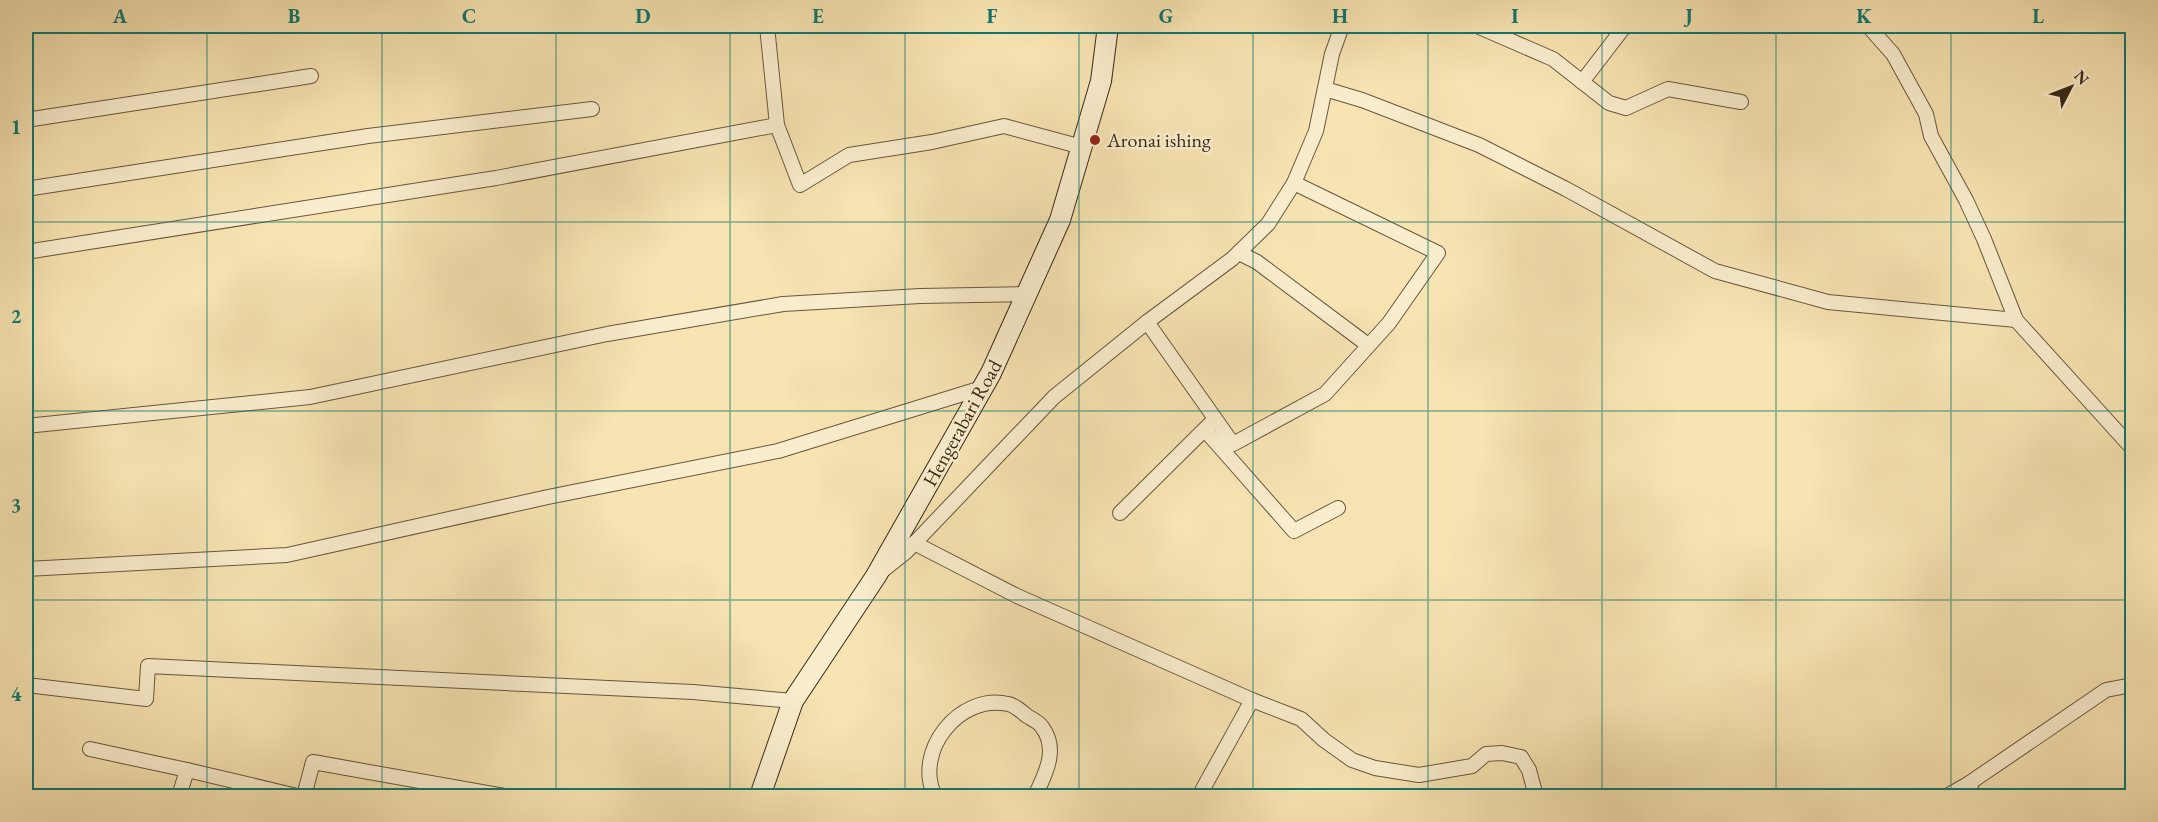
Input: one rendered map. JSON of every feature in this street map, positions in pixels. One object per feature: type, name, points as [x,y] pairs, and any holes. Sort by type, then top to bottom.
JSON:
[{"type":"main road","name":"Hengerabari Road","points":[[760,796],[793,701],[876,576],[982,388],[1027,294],[1060,220],[1101,81],[1108,26]]},
{"type":"street","points":[[767,26],[777,125],[800,185],[849,155],[932,142],[1004,126],[1082,147]]},
{"type":"street","points":[[876,576],[914,543],[1054,397],[1146,322],[1239,253],[1268,224],[1294,183],[1316,131],[1332,54],[1342,26]]},
{"type":"street","points":[[1477,26],[1553,59],[1610,103],[1626,108],[1668,89],[1741,102]]},
{"type":"street","points":[[1582,82],[1625,26]]},
{"type":"street","points":[[1868,26],[1893,54],[1926,114],[1931,136],[1980,230],[2016,320],[2133,448]]},
{"type":"street","points":[[26,120],[311,76]]},
{"type":"street","points":[[1325,89],[1362,100],[1479,145],[1566,189],[1715,271],[1828,302],[2016,320]]},
{"type":"street","points":[[26,189],[368,136],[592,109]]},
{"type":"street","points":[[26,252],[496,178],[777,125]]},
{"type":"street","points":[[1146,322],[1233,444],[1325,394],[1389,323],[1438,253],[1294,183]]},
{"type":"street","points":[[1239,253],[1257,262],[1368,345]]},
{"type":"street","points":[[26,426],[310,397],[607,334],[783,304],[920,296],[1027,294]]},
{"type":"street","points":[[26,569],[287,555],[548,496],[778,451],[982,388]]},
{"type":"street","points":[[1120,513],[1215,419]]},
{"type":"street","points":[[1205,430],[1294,531],[1338,508]]},
{"type":"street","points":[[914,543],[1017,596],[1252,700],[1301,719],[1324,740],[1352,760],[1375,768],[1419,775],[1472,766],[1486,754],[1502,753],[1521,757],[1529,770],[1536,796]]},
{"type":"street","points":[[35,686],[146,699],[148,666],[693,692],[793,701]]},
{"type":"street","points":[[1947,796],[2106,690],[2133,685]]},
{"type":"street","points":[[1198,796],[1252,700]]},
{"type":"street","points":[[935,796],[929,782],[934,745],[946,727],[960,715],[986,702],[1010,704],[1042,726],[1051,746],[1047,769],[1035,796]]},
{"type":"street","points":[[90,749],[297,796]]},
{"type":"street","points":[[304,796],[313,762],[504,796]]},
{"type":"street","points":[[178,796],[187,770]]},
{"type":"street","points":[[1968,784],[1976,796]]},
{"type":"place","name":"Aronai ishing","points":[[1095,140]]}]
